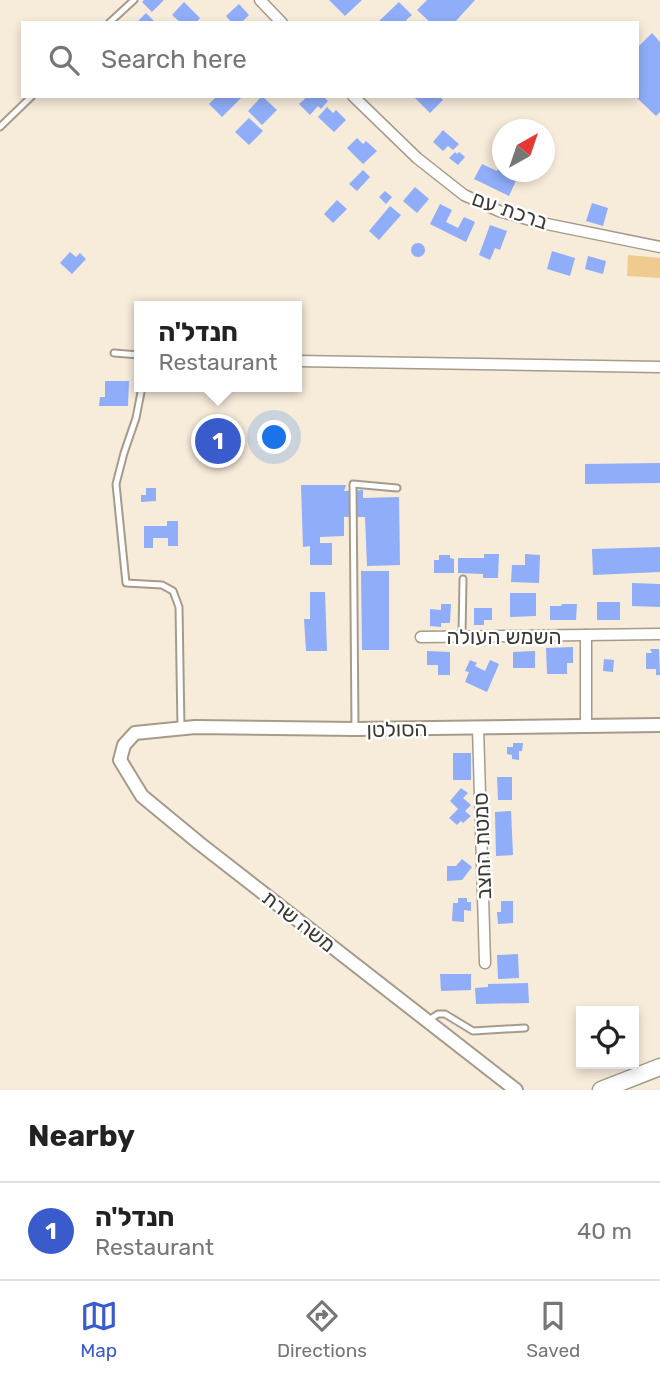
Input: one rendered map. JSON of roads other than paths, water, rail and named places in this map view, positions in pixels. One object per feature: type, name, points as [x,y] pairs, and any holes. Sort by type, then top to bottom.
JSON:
[{"type":"highway","points":[[601,1090],[660,1067]]},
{"type":"street","points":[[260,0],[280,21]]},
{"type":"street","name":"ברכת עם","points":[[355,98],[416,158],[464,195],[499,211],[537,222],[660,247]]},
{"type":"street","points":[[302,361],[660,367]]},
{"type":"street","name":"השמש העולה","points":[[421,637],[660,634]]},
{"type":"street","name":"השמש העולה","points":[[586,635],[586,726]]},
{"type":"street","name":"הסולטן","points":[[135,733],[195,727],[355,729],[660,725]]},
{"type":"street","name":"סמטת החצב","points":[[478,728],[485,963]]},
{"type":"street","name":"משה שרת","points":[[135,733],[124,745],[120,760],[142,796],[516,1090]]},
{"type":"lane","points":[[111,21],[134,0]]},
{"type":"lane","points":[[0,127],[30,98]]},
{"type":"lane","points":[[114,353],[134,355]]},
{"type":"lane","points":[[141,392],[116,484],[127,583],[162,585],[173,591],[179,607],[181,729]]},
{"type":"lane","points":[[355,729],[353,484],[397,488]]},
{"type":"lane","points":[[462,636],[463,579]]},
{"type":"lane","points":[[427,1021],[438,1014],[445,1014],[473,1031],[525,1028]]},
{"type":"place","name":"חנדל'ה","points":[[218,441]]}]
